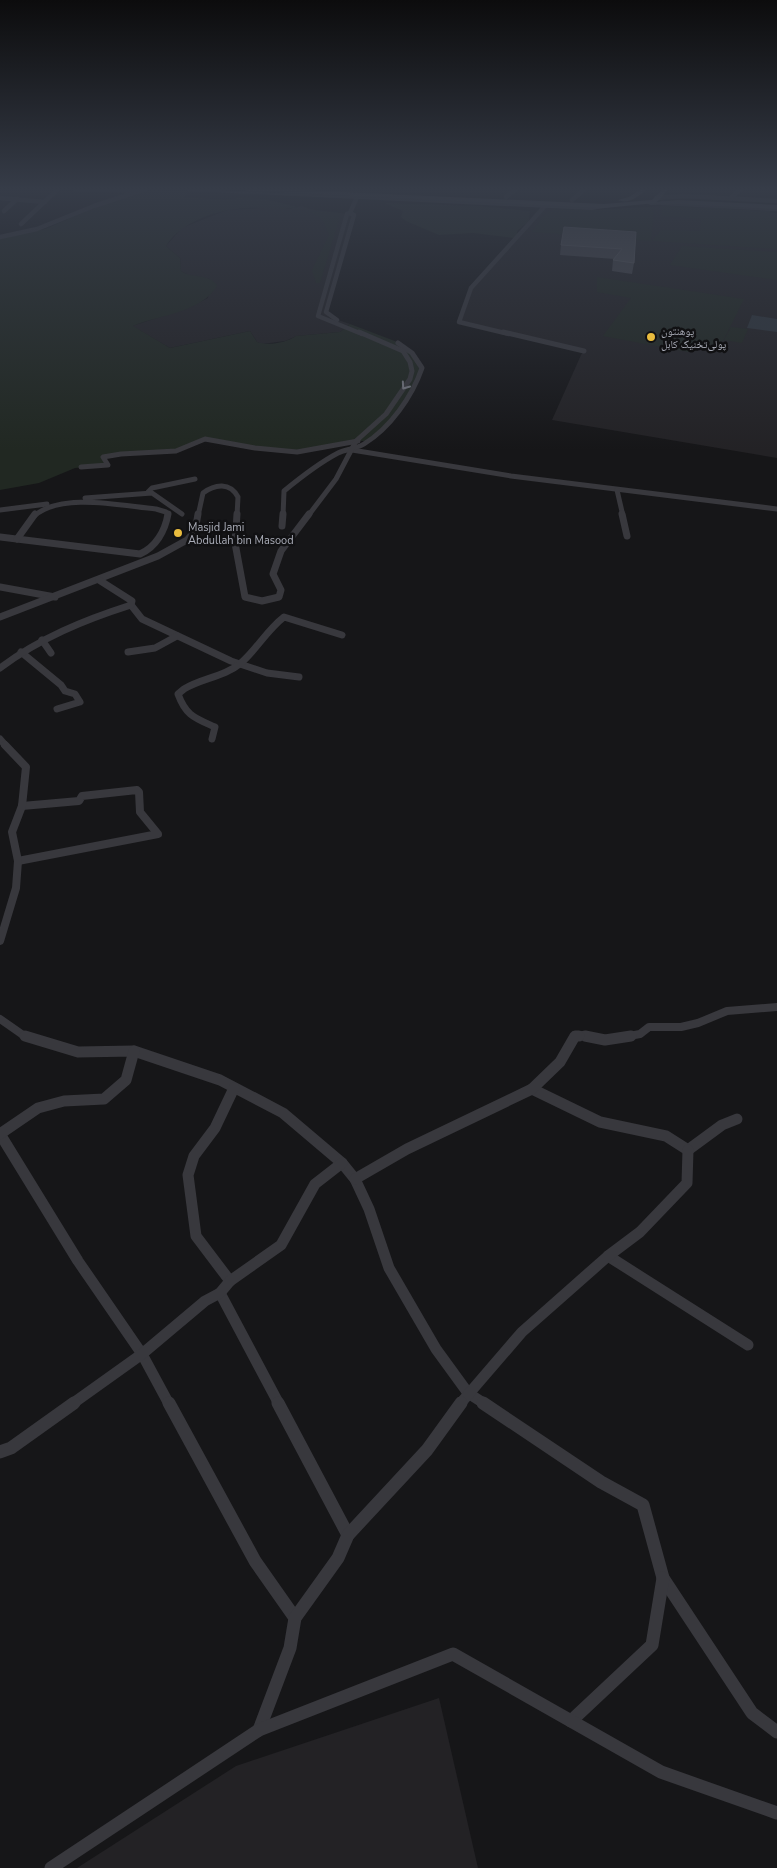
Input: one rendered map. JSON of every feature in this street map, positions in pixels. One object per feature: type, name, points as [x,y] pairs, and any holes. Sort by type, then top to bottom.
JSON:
[{"type":"street","points":[[282,526],[284,491],[301,477],[343,452],[352,450],[368,441],[394,415],[420,378],[422,368],[411,350],[400,343],[318,316],[328,276]]},
{"type":"street","points":[[0,617],[158,556],[187,540],[195,531],[203,493],[210,487],[218,485],[229,487],[236,491],[238,498],[235,543],[245,596],[254,602],[267,602],[278,597],[281,590],[273,574],[281,551],[336,479],[356,441],[386,414],[410,379],[412,371],[410,362],[403,351],[340,323],[329,316],[326,312],[336,276]]},
{"type":"street","points":[[482,276],[471,288],[459,322],[584,351]]},
{"type":"street","points":[[324,291],[332,291]]},
{"type":"street","points":[[81,467],[108,465],[103,457],[121,454],[176,451],[205,439],[255,448],[297,452],[356,441],[368,441]]},
{"type":"street","points":[[352,450],[417,463],[777,509]]},
{"type":"street","points":[[148,492],[152,488],[194,479]]},
{"type":"street","points":[[617,490],[627,536]]},
{"type":"street","points":[[0,510],[148,492],[158,495],[182,514]]},
{"type":"street","points":[[0,537],[140,554],[148,550],[158,538],[168,515],[166,512],[156,510],[88,503],[65,504],[41,510],[17,539]]},
{"type":"street","points":[[99,580],[132,601],[131,605],[142,619],[177,636],[267,673],[299,677]]},
{"type":"street","points":[[0,587],[55,597]]},
{"type":"street","points":[[0,668],[21,652],[42,640],[84,620],[131,605]]},
{"type":"street","points":[[212,739],[215,727],[184,711],[178,694],[185,686],[217,677],[240,663],[284,617],[342,635]]},
{"type":"street","points":[[128,652],[155,648],[177,636]]},
{"type":"street","points":[[42,640],[51,652]]},
{"type":"street","points":[[21,652],[61,685],[65,691],[75,694],[80,702],[57,709]]},
{"type":"street","points":[[0,739],[26,767],[22,806],[12,832],[18,862],[16,888],[0,941]]},
{"type":"street","points":[[18,862],[158,834],[140,812],[139,792],[137,790],[82,796],[79,801],[22,806]]},
{"type":"street","points":[[355,1179],[407,1149],[532,1089],[560,1062],[575,1036],[583,1035],[605,1040],[640,1034],[649,1027],[681,1027],[698,1023],[727,1011],[777,1007]]},
{"type":"street","points":[[0,1019],[23,1035],[78,1052],[134,1051],[220,1080],[283,1113],[342,1162],[355,1179],[389,1268],[436,1349],[468,1393],[601,1482],[643,1505],[663,1578],[752,1713],[777,1732]]},
{"type":"street","points":[[134,1051],[126,1080],[104,1099],[64,1102],[38,1108],[0,1134],[78,1261],[142,1354],[255,1560],[294,1618]]},
{"type":"street","points":[[230,1281],[196,1236],[188,1175],[194,1156],[215,1128],[234,1088]]},
{"type":"street","points":[[532,1089],[600,1122],[666,1136],[688,1150]]},
{"type":"street","points":[[688,1150],[722,1125],[737,1119]]},
{"type":"street","points":[[259,1730],[290,1648],[294,1618],[338,1558],[348,1535],[427,1450],[468,1393],[522,1332],[608,1256],[640,1232],[687,1183],[688,1150]]},
{"type":"street","points":[[0,1452],[11,1448],[142,1354],[205,1301],[220,1293],[230,1281],[281,1245],[315,1184],[342,1162]]},
{"type":"street","points":[[608,1256],[748,1345]]},
{"type":"street","points":[[220,1293],[348,1535]]},
{"type":"street","points":[[571,1721],[652,1645],[663,1578]]},
{"type":"street","points":[[51,1868],[259,1730],[452,1654],[661,1772],[777,1814]]},
{"type":"shaded area","points":[[0,276],[196,276],[210,279],[217,286],[201,302],[190,308],[133,326],[170,348],[250,331],[257,342],[266,344],[277,343],[296,336],[340,332],[350,324],[400,343],[411,350],[422,368],[419,379],[407,399],[368,441],[356,441],[309,451],[283,451],[209,439],[176,451],[104,457],[108,465],[75,468],[39,483],[0,490]]},
{"type":"shaded area","points":[[194,276],[336,276],[326,312],[329,317],[350,324],[340,332],[297,336],[285,341],[262,344],[257,342],[250,331],[170,348],[132,326],[190,307],[208,298],[210,279]]},
{"type":"shaded area","points":[[314,276],[322,276],[320,283],[316,283]]},
{"type":"shaded area","name":"پوهنتون پولی‌تخنیک کابل","points":[[484,276],[777,276],[777,458],[552,420],[584,351],[460,322],[469,293]]},
{"type":"shaded area","points":[[750,276],[777,276],[777,280]]},
{"type":"shaded area","points":[[597,277],[744,299],[723,341],[688,352],[603,336],[631,298],[597,292]]},
{"type":"shaded area","points":[[752,315],[777,319],[777,332],[747,328]]},
{"type":"shaded area","points":[[731,327],[748,329],[742,343],[724,340]]},
{"type":"shaded area","points":[[439,1698],[478,1868],[77,1868],[236,1766]]},
{"type":"place","name":"پوهنتون پولی‌تخنیک کابل","points":[[651,337]]},
{"type":"place","name":"Masjid Jami Abdullah bin Masood","points":[[178,533]]}]
